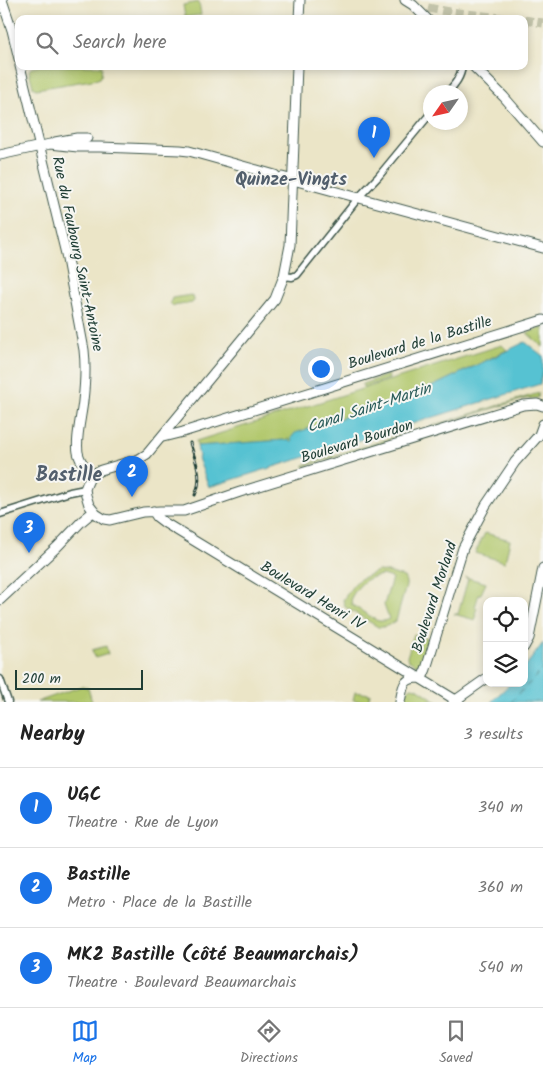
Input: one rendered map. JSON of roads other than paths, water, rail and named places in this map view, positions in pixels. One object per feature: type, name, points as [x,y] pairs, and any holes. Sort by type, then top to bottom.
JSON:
[{"type":"main road","points":[[2,0],[15,42]]},
{"type":"main road","points":[[299,15],[300,0]]},
{"type":"main road","points":[[410,1],[428,8]]},
{"type":"main road","points":[[410,1],[423,15]]},
{"type":"main road","name":"Rue du Faubourg Saint-Antoine","points":[[21,70],[69,268],[84,350],[84,390],[77,443],[80,459],[92,476]]},
{"type":"main road","points":[[0,600],[94,511],[86,497],[85,489],[88,480],[101,470],[144,457],[163,437],[275,299],[284,276],[290,241],[297,70]]},
{"type":"main road","points":[[477,70],[504,97],[542,142]]},
{"type":"main road","points":[[0,155],[55,142],[92,144],[100,147],[189,151],[543,248]]},
{"type":"main road","name":"Boulevard de la Bastille","points":[[163,437],[543,320]]},
{"type":"main road","name":"Boulevard Bourdon","points":[[94,511],[101,518],[110,520],[153,511],[184,511],[523,405],[537,404],[543,406]]},
{"type":"main road","name":"Boulevard Morland","points":[[419,678],[423,676],[426,670],[464,548],[484,507],[515,462],[539,435],[543,424]]},
{"type":"main road","name":"Boulevard Henri IV","points":[[153,511],[164,523],[456,701]]},
{"type":"main road","points":[[527,642],[543,568]]},
{"type":"main road","points":[[400,702],[403,685],[410,678],[419,678]]},
{"type":"main road","points":[[456,701],[483,681]]},
{"type":"street","points":[[454,85],[462,70]]},
{"type":"street","points":[[284,276],[292,277],[298,274],[359,197],[423,122]]},
{"type":"street","points":[[0,514],[85,489]]},
{"type":"street","points":[[0,679],[8,702]]},
{"type":"water","points":[[525,342],[543,356],[543,371],[540,384],[209,487],[198,458],[197,446],[289,439],[290,442],[295,433],[421,392]]},
{"type":"water","points":[[543,643],[543,702],[491,702],[507,687],[528,687],[528,663]]},
{"type":"tunnel","points":[[428,8],[475,15]]},
{"type":"tunnel","points":[[528,21],[543,23]]},
{"type":"railway","points":[[190,443],[199,475],[198,488],[195,495]]},
{"type":"place","name":"UGC","points":[[374,158]]},
{"type":"place","name":"Bastille","points":[[132,497]]},
{"type":"place","name":"MK2 Bastille (côté Beaumarchais)","points":[[29,553]]},
{"type":"district","name":"Quinze-Vingts","points":[[291,180]]},
{"type":"district","name":"Bastille","points":[[69,476]]},
{"type":"water label","name":"Canal Saint-Martin","points":[[369,408]]}]
